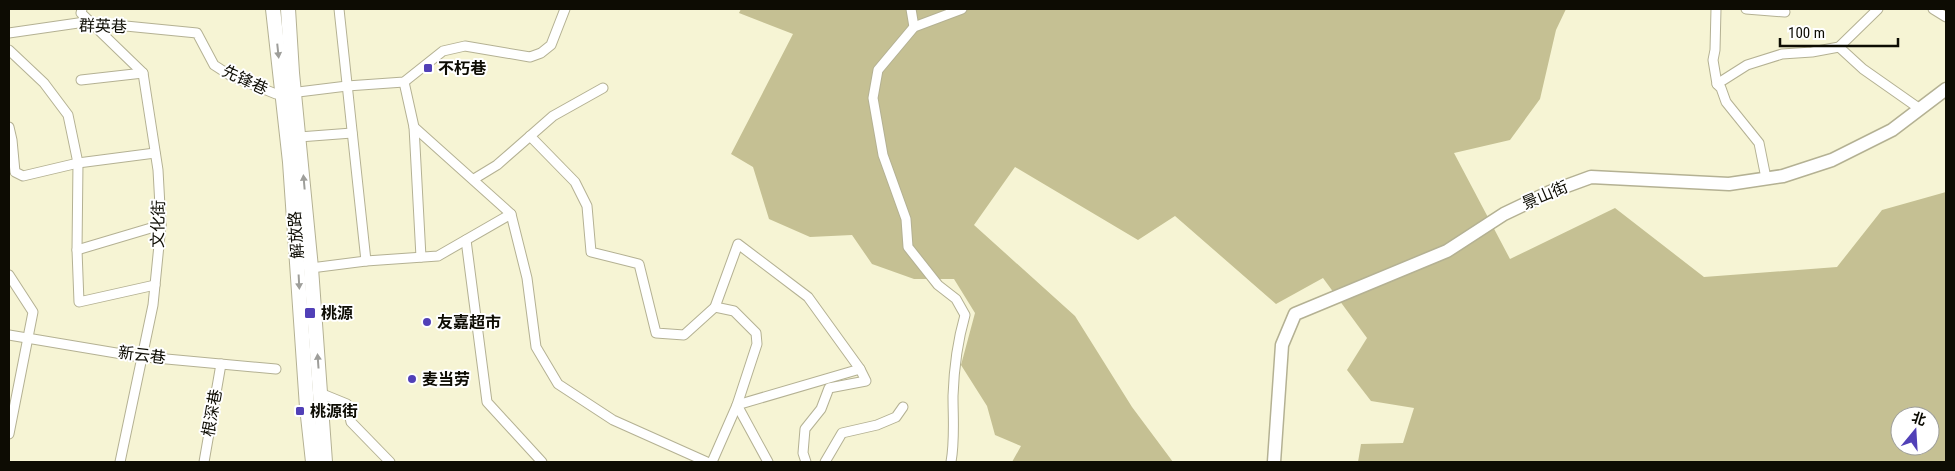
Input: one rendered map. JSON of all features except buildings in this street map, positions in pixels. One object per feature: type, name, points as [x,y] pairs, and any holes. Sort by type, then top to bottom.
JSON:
[{"type":"main road","name":"解放路","points":[[273,9],[288,93],[300,137],[325,462]]},
{"type":"main road","name":"解放路","points":[[288,9],[290,162],[307,407],[313,462]]},
{"type":"street","points":[[82,9],[82,13],[91,23],[143,73]]},
{"type":"street","points":[[339,9],[366,261]]},
{"type":"street","points":[[288,93],[404,82],[443,51],[466,46],[530,57],[541,53],[551,45],[565,9]]},
{"type":"street","points":[[911,9],[914,27]]},
{"type":"street","points":[[951,462],[957,343],[965,315],[956,299],[938,285],[908,247],[906,219],[883,155],[873,98],[878,70],[914,27],[962,9]]},
{"type":"street","points":[[1716,9],[1713,60],[1717,84],[1721,88],[1726,102],[1759,143],[1766,178]]},
{"type":"street","points":[[1746,9],[1785,12]]},
{"type":"street","points":[[1717,84],[1747,65],[1782,54],[1812,52],[1839,47],[1878,9]]},
{"type":"street","points":[[1933,9],[1946,16]]},
{"type":"street","name":"群英巷","points":[[9,33],[91,23],[196,33]]},
{"type":"street","name":"先锋巷","points":[[196,33],[214,65],[231,76],[276,94],[288,93]]},
{"type":"street","points":[[1839,47],[1863,69],[1920,109]]},
{"type":"street","points":[[9,50],[44,83],[68,115],[78,163],[77,250],[79,302],[155,285]]},
{"type":"street","points":[[82,80],[143,73]]},
{"type":"street","name":"文化街","points":[[120,462],[153,305],[161,225],[158,170],[143,73]]},
{"type":"street","points":[[404,82],[414,127],[421,258]]},
{"type":"street","points":[[474,179],[497,164],[553,116],[603,88]]},
{"type":"street","name":"景山街","points":[[1274,462],[1282,346],[1296,314],[1447,251],[1504,214],[1550,192],[1591,177],[1729,184],[1783,176],[1832,160],[1892,130],[1946,89]]},
{"type":"street","points":[[9,127],[15,172],[23,176],[78,163],[155,152]]},
{"type":"street","points":[[414,127],[474,179],[510,214],[526,278],[536,347],[558,384],[613,420],[707,462]]},
{"type":"street","points":[[300,137],[352,133]]},
{"type":"street","points":[[530,136],[575,182],[587,206],[591,252],[639,264],[656,333],[684,335],[715,307],[738,244],[808,297],[860,369],[866,381],[829,388],[821,409],[806,429],[803,453],[806,462]]},
{"type":"street","points":[[311,268],[366,261],[438,256],[510,214]]},
{"type":"street","points":[[77,250],[161,225]]},
{"type":"street","points":[[466,240],[487,402],[542,462]]},
{"type":"street","points":[[9,275],[34,312],[9,434]]},
{"type":"street","points":[[712,462],[737,405],[757,344],[756,333],[734,311],[715,307]]},
{"type":"street","name":"新云巷","points":[[9,335],[142,356],[276,369]]},
{"type":"street","name":"根深巷","points":[[204,462],[220,364]]},
{"type":"street","points":[[737,405],[860,369]]},
{"type":"street","points":[[320,393],[347,404],[351,422],[390,462]]},
{"type":"street","points":[[737,405],[768,462]]},
{"type":"street","points":[[825,462],[842,433],[877,425],[896,417],[903,407]]},
{"type":"shaded area","points":[[741,9],[1566,9],[1556,30],[1540,99],[1510,140],[1454,153],[1510,259],[1615,208],[1704,277],[1837,267],[1882,210],[1946,192],[1946,462],[1358,462],[1361,444],[1403,443],[1414,408],[1371,401],[1347,370],[1367,338],[1323,278],[1276,304],[1175,216],[1138,240],[1015,167],[974,225],[1075,316],[1132,407],[1173,462],[1012,462],[1021,446],[995,435],[987,406],[961,365],[975,313],[954,279],[914,279],[872,264],[852,235],[810,237],[769,219],[753,167],[731,154],[793,34],[739,13]]},
{"type":"place","name":"不朽巷","points":[[428,68]]},
{"type":"place","name":"桃源","points":[[310,313]]},
{"type":"place","name":"友嘉超市","points":[[427,322]]},
{"type":"place","name":"麦当劳","points":[[412,379]]},
{"type":"place","name":"桃源街","points":[[300,411]]}]
